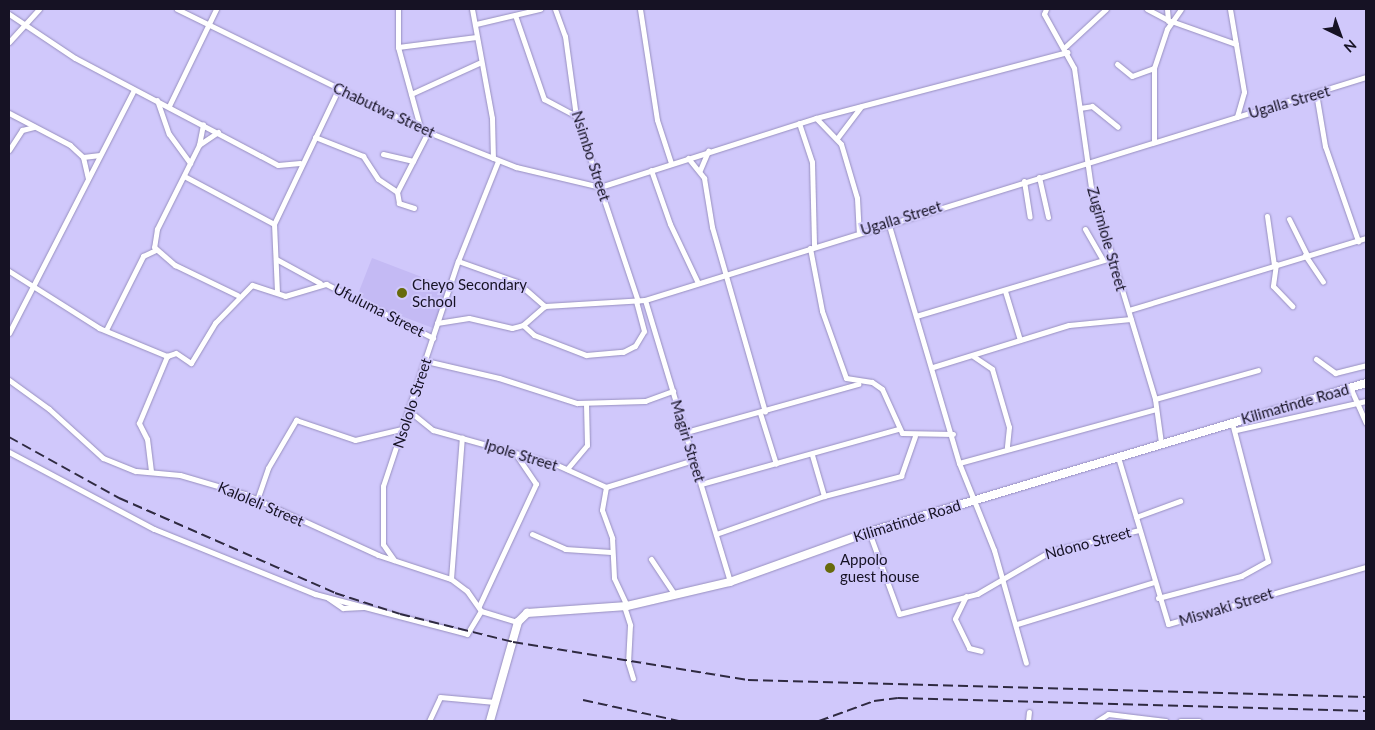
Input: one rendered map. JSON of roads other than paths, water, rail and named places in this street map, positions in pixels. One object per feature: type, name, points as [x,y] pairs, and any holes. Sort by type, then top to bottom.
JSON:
[{"type":"main road","name":"Kilimatinde Road","points":[[518,622],[537,610],[625,606],[730,582],[869,532],[1161,443],[1234,426],[1366,383]]},
{"type":"main road","points":[[490,721],[518,622]]},
{"type":"street","points":[[9,42],[39,9]]},
{"type":"street","name":"Chabutwa Street","points":[[177,9],[338,90],[428,132],[496,160],[600,187]]},
{"type":"street","points":[[169,106],[216,9]]},
{"type":"street","points":[[398,9],[398,47],[420,127]]},
{"type":"street","points":[[472,9],[476,24],[479,62],[492,118],[496,160]]},
{"type":"street","points":[[476,24],[540,9]]},
{"type":"street","name":"Nsimbo Street","points":[[523,325],[534,335],[586,355],[623,352],[635,346],[644,332],[637,301],[576,116],[564,36],[555,9]]},
{"type":"street","points":[[640,9],[657,120],[671,163]]},
{"type":"street","name":"Zugimlole Street","points":[[1046,9],[1044,14],[1066,49],[1080,108],[1091,187],[1155,399],[1161,443]]},
{"type":"street","points":[[600,187],[816,118],[1066,49],[1106,9]]},
{"type":"street","points":[[1147,9],[1169,22],[1236,44]]},
{"type":"street","points":[[1167,9],[1169,22]]},
{"type":"street","points":[[1154,142],[1154,68],[1169,22],[1181,9]]},
{"type":"street","points":[[1230,9],[1244,92],[1237,117]]},
{"type":"street","points":[[9,14],[24,25],[134,90],[156,99],[278,165],[300,163]]},
{"type":"street","points":[[515,15],[544,99],[576,116]]},
{"type":"street","points":[[398,47],[476,37]]},
{"type":"street","points":[[411,94],[479,62]]},
{"type":"street","points":[[1117,64],[1132,76],[1154,68]]},
{"type":"street","name":"Ugalla Street","points":[[545,306],[645,300],[1088,160],[1366,79]]},
{"type":"street","points":[[9,333],[134,90]]},
{"type":"street","points":[[277,292],[274,224],[300,163],[338,90]]},
{"type":"street","points":[[1316,93],[1326,146],[1358,241]]},
{"type":"street","points":[[156,99],[169,134],[190,162]]},
{"type":"street","points":[[1080,108],[1090,104],[1118,128]]},
{"type":"street","points":[[838,137],[861,106]]},
{"type":"street","points":[[9,113],[70,145],[84,157],[88,179]]},
{"type":"street","points":[[17,117],[22,130]]},
{"type":"street","points":[[816,118],[838,137],[855,189],[859,231]]},
{"type":"street","points":[[800,123],[812,162],[812,247],[822,311],[843,372],[852,382],[864,381],[882,390],[898,429]]},
{"type":"street","points":[[156,250],[157,229],[199,145],[203,124]]},
{"type":"street","points":[[9,150],[22,130],[34,127]]},
{"type":"street","points":[[199,145],[218,132]]},
{"type":"street","points":[[414,208],[399,203],[397,192],[428,132]]},
{"type":"street","points":[[315,137],[363,156],[378,179],[397,192]]},
{"type":"street","points":[[700,170],[708,151]]},
{"type":"street","points":[[84,157],[100,154]]},
{"type":"street","points":[[383,154],[414,161]]},
{"type":"street","points":[[688,158],[700,170],[724,275],[776,464]]},
{"type":"street","name":"Nsololo Street","points":[[394,560],[383,544],[383,486],[400,429],[426,361],[458,261],[496,160]]},
{"type":"street","points":[[652,170],[670,224],[698,283]]},
{"type":"street","points":[[184,176],[274,224]]},
{"type":"street","points":[[1039,177],[1048,217]]},
{"type":"street","points":[[1024,181],[1030,217]]},
{"type":"street","points":[[1267,216],[1275,264],[1273,286],[1292,306]]},
{"type":"street","points":[[1289,219],[1306,255],[1323,282]]},
{"type":"street","points":[[888,222],[916,316],[934,367],[953,434],[959,463],[1003,580],[1017,624],[1026,663]]},
{"type":"street","points":[[1085,229],[1102,259]]},
{"type":"street","points":[[1129,310],[1275,264],[1366,238]]},
{"type":"street","points":[[156,250],[237,295]]},
{"type":"street","points":[[106,330],[143,256],[156,250]]},
{"type":"street","points":[[916,316],[1005,291],[1102,259],[1112,258]]},
{"type":"street","points":[[276,259],[320,283]]},
{"type":"street","points":[[437,323],[469,318],[512,328],[523,325],[545,306],[517,282],[458,261]]},
{"type":"street","name":"Ufuluma Street","points":[[9,271],[33,288],[106,330],[167,356],[176,353],[195,362],[215,323],[237,295],[252,284],[290,296],[320,283],[433,338]]},
{"type":"street","points":[[1005,291],[1020,340]]},
{"type":"street","name":"Magiri Street","points":[[645,300],[730,582]]},
{"type":"street","points":[[934,367],[1069,325],[1131,319]]},
{"type":"street","points":[[152,471],[147,439],[139,423],[167,356]]},
{"type":"street","points":[[972,356],[992,369],[1008,427],[1007,447]]},
{"type":"street","points":[[1316,360],[1335,373],[1366,365]]},
{"type":"street","points":[[426,361],[586,404],[645,401],[673,391]]},
{"type":"street","points":[[1155,399],[1258,370]]},
{"type":"street","name":"Kaloleli Street","points":[[9,380],[49,409],[103,458],[152,471],[204,481],[257,500],[394,560],[451,579],[480,609],[518,622]]},
{"type":"street","points":[[686,432],[762,413],[864,381]]},
{"type":"street","points":[[1350,387],[1360,402],[1366,423]]},
{"type":"street","points":[[1158,598],[1241,576],[1268,561],[1234,426],[1366,401]]},
{"type":"street","points":[[567,469],[587,445],[586,404]]},
{"type":"street","points":[[959,463],[1007,447],[1156,409]]},
{"type":"street","name":"Ipole Street","points":[[408,410],[433,430],[567,469],[606,487]]},
{"type":"street","points":[[257,500],[268,468],[296,420],[355,440],[400,429]]},
{"type":"street","points":[[701,484],[812,455],[898,429],[915,436],[953,434]]},
{"type":"street","points":[[716,534],[824,496],[901,476],[915,436]]},
{"type":"street","points":[[451,579],[462,437]]},
{"type":"street","points":[[9,452],[154,529],[327,597],[467,634],[536,484],[516,455]]},
{"type":"street","points":[[812,455],[824,496]]},
{"type":"street","name":"Miswaki Street","points":[[1118,456],[1158,598],[1171,625],[1366,567]]},
{"type":"street","points":[[633,678],[628,662],[630,625],[614,578],[611,552],[612,538],[600,503],[606,487],[694,460]]},
{"type":"street","points":[[1136,517],[1180,501]]},
{"type":"street","name":"Ndono Street","points":[[869,532],[896,613],[966,596],[1003,580],[1022,564],[1051,551],[1139,530]]},
{"type":"street","points":[[532,534],[565,549],[611,552]]},
{"type":"street","points":[[651,558],[675,595]]},
{"type":"street","points":[[1017,624],[1154,582]]},
{"type":"street","points":[[966,596],[955,619],[969,648],[981,652]]},
{"type":"street","points":[[429,721],[440,697],[495,702]]},
{"type":"street","points":[[1028,721],[1029,712]]},
{"type":"street","points":[[1097,721],[1108,714],[1166,721]]},
{"type":"street","points":[[1180,721],[1199,721]]},
{"type":"railway","points":[[9,437],[119,498],[335,593],[400,614],[513,642],[748,680],[1366,697]]},
{"type":"railway","points":[[819,721],[874,701],[898,698],[1366,711]]},
{"type":"railway","points":[[583,700],[679,721]]},
{"type":"place","name":"Cheyo Secondary School","points":[[402,293]]},
{"type":"place","name":"Appolo guest house","points":[[830,568]]}]
